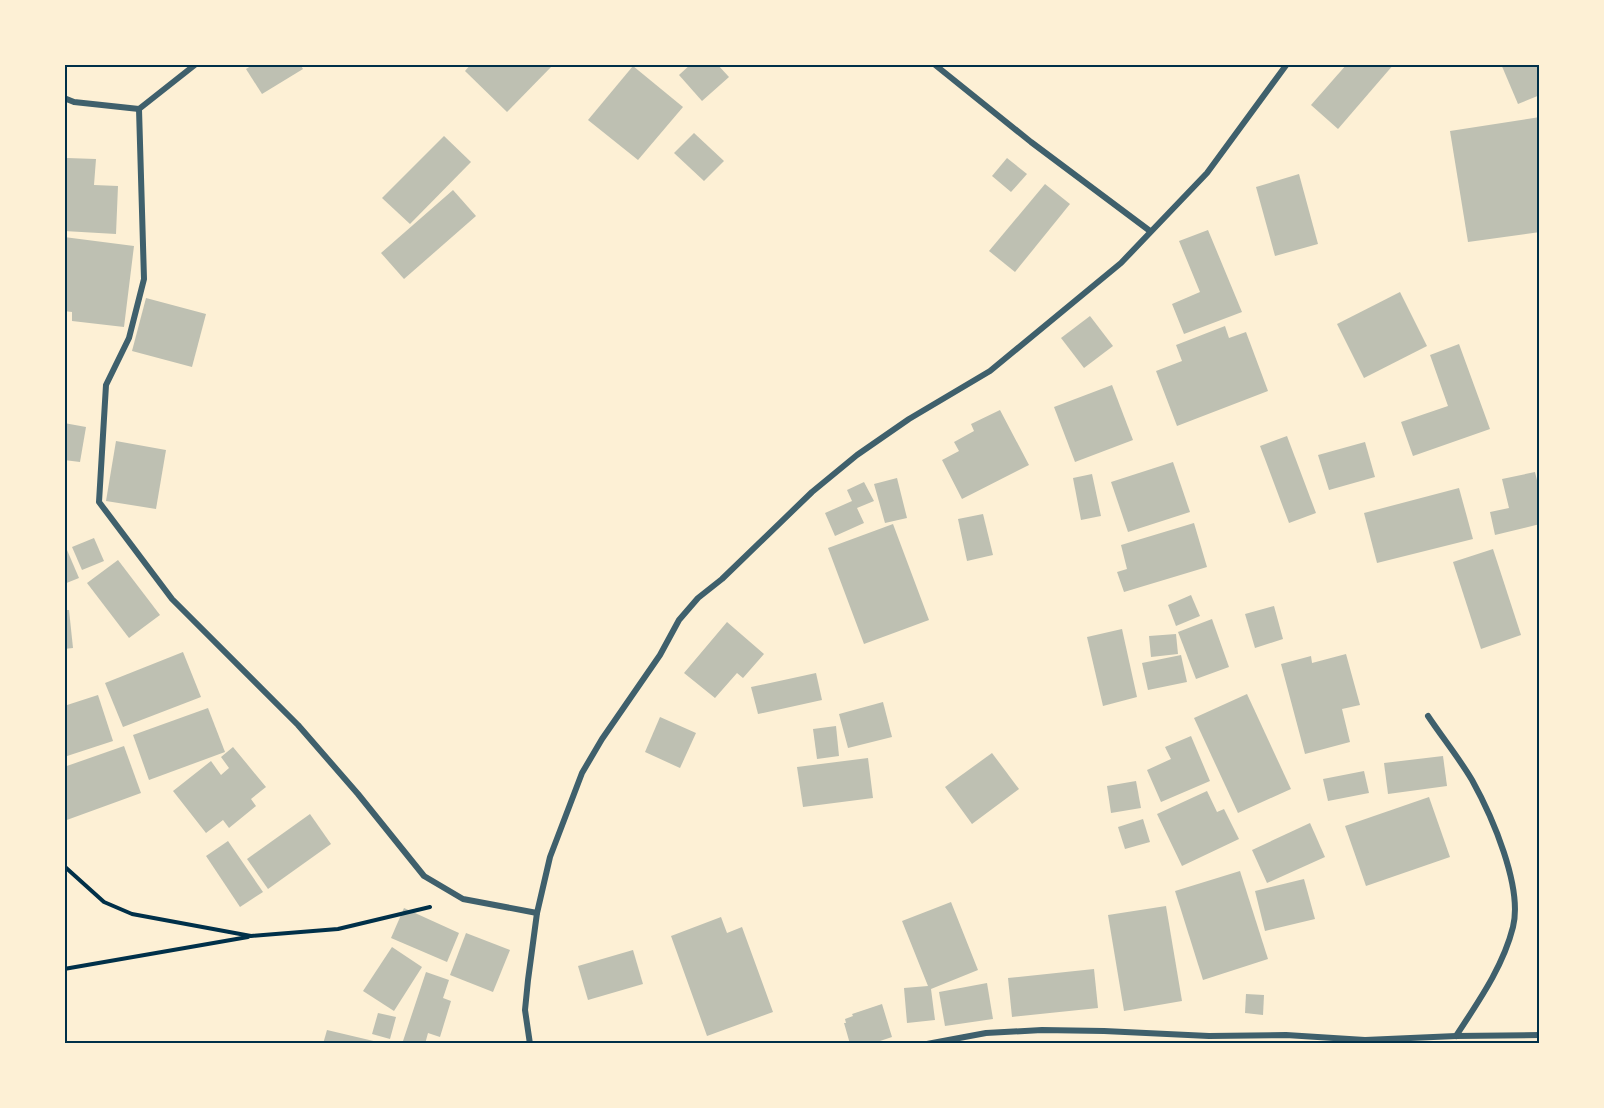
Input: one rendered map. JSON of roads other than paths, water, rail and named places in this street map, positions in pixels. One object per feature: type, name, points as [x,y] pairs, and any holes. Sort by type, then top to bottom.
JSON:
[{"type":"street","points":[[64,98],[74,102],[139,109],[196,64]]},
{"type":"street","points":[[934,64],[1031,142],[1150,231]]},
{"type":"street","points":[[530,1044],[525,1010],[537,913],[550,857],[582,773],[602,739],[660,655],[679,620],[698,598],[722,579],[812,492],[857,455],[909,419],[990,370],[1121,263],[1150,231],[1179,205],[1207,173],[1287,64]]},
{"type":"street","points":[[139,109],[144,279],[129,338],[106,386],[99,502],[172,599],[298,725],[358,794],[424,876],[463,899],[537,913]]},
{"type":"street","points":[[1428,716],[1472,780],[1504,855],[1516,894],[1514,925],[1504,954],[1484,992],[1456,1036]]},
{"type":"street","points":[[927,1044],[986,1032],[1042,1030],[1209,1036],[1286,1035],[1365,1040],[1539,1035]]},
{"type":"street","points":[[1286,1035],[1286,1044]]}]
